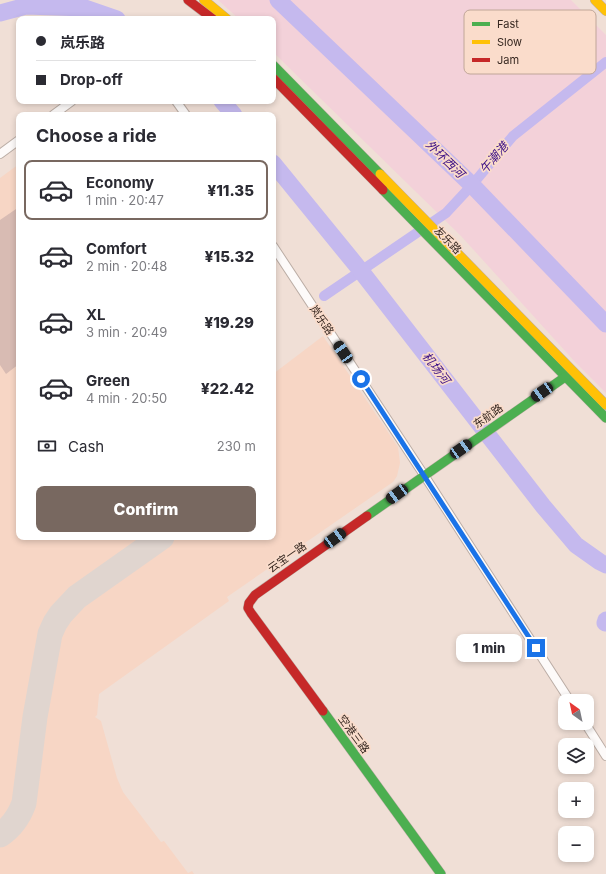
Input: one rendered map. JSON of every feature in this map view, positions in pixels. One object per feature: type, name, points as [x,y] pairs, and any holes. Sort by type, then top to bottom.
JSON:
[{"type":"main road","points":[[188,0],[209,16]]},
{"type":"main road","points":[[204,0],[223,16]]},
{"type":"main road","points":[[595,0],[606,11]]},
{"type":"main road","name":"友乐路","points":[[276,68],[414,216],[440,250],[568,373],[606,405]]},
{"type":"main road","name":"友乐路","points":[[276,81],[414,216],[448,244],[568,373],[606,418]]},
{"type":"main road","points":[[549,390],[568,373]]},
{"type":"main road","name":"东航路","points":[[424,475],[568,373]]},
{"type":"main road","name":"云宝一路","points":[[248,608],[249,603],[255,595],[424,475]]},
{"type":"main road","name":"空港三路","points":[[248,608],[441,874]]},
{"type":"street","points":[[57,112],[68,104]]},
{"type":"street","points":[[0,154],[16,142]]},
{"type":"street","name":"岚乐路","points":[[276,251],[424,475],[565,694]]},
{"type":"street","points":[[589,730],[606,756]]},
{"type":"shaded area","points":[[218,0],[571,0],[581,10],[464,10],[464,74],[596,74],[596,25],[606,35],[606,393],[576,363],[461,236],[276,55],[276,16],[236,16]]},
{"type":"shaded area","points":[[16,166],[16,540],[276,540],[276,372],[323,336],[398,447],[400,463],[397,476],[393,482],[227,597],[229,601],[99,694],[97,715],[95,717],[101,721],[117,778],[123,792],[161,842],[164,841],[188,873],[192,871],[194,874],[0,874],[0,178]]},
{"type":"building","points":[[16,209],[16,366],[6,374],[0,365],[0,220]]},
{"type":"waterway","name":"外环西河","points":[[278,0],[472,185],[606,324]]},
{"type":"waterway","name":"机场河","points":[[0,13],[26,6],[85,8],[108,16]]},
{"type":"waterway","name":"午潮港","points":[[596,70],[606,62]]},
{"type":"waterway","name":"午潮港","points":[[324,296],[446,213],[472,185],[513,136],[591,74]]},
{"type":"waterway","name":"机场河","points":[[225,104],[231,112]]},
{"type":"waterway","name":"机场河","points":[[276,167],[361,271],[543,506],[576,545],[606,565]]},
{"type":"taxiway","points":[[0,835],[15,821],[24,803],[35,717],[50,634],[55,623],[61,614],[77,597],[158,540]]},
{"type":"traffic: fast","points":[[276,68],[380,174]]},
{"type":"traffic: fast","points":[[383,190],[606,418]]},
{"type":"traffic: fast","points":[[367,516],[565,377]]},
{"type":"traffic: fast","points":[[323,711],[441,874]]},
{"type":"traffic: slow","points":[[204,0],[223,16]]},
{"type":"traffic: slow","points":[[595,0],[606,11]]},
{"type":"traffic: slow","points":[[380,174],[606,405]]},
{"type":"traffic: jam","points":[[188,0],[209,16]]},
{"type":"traffic: jam","points":[[276,81],[383,190]]},
{"type":"traffic: jam","points":[[323,711],[251,613],[248,608],[249,603],[255,595],[367,516]]},
{"type":"route","points":[[361,379],[536,648]]}]
